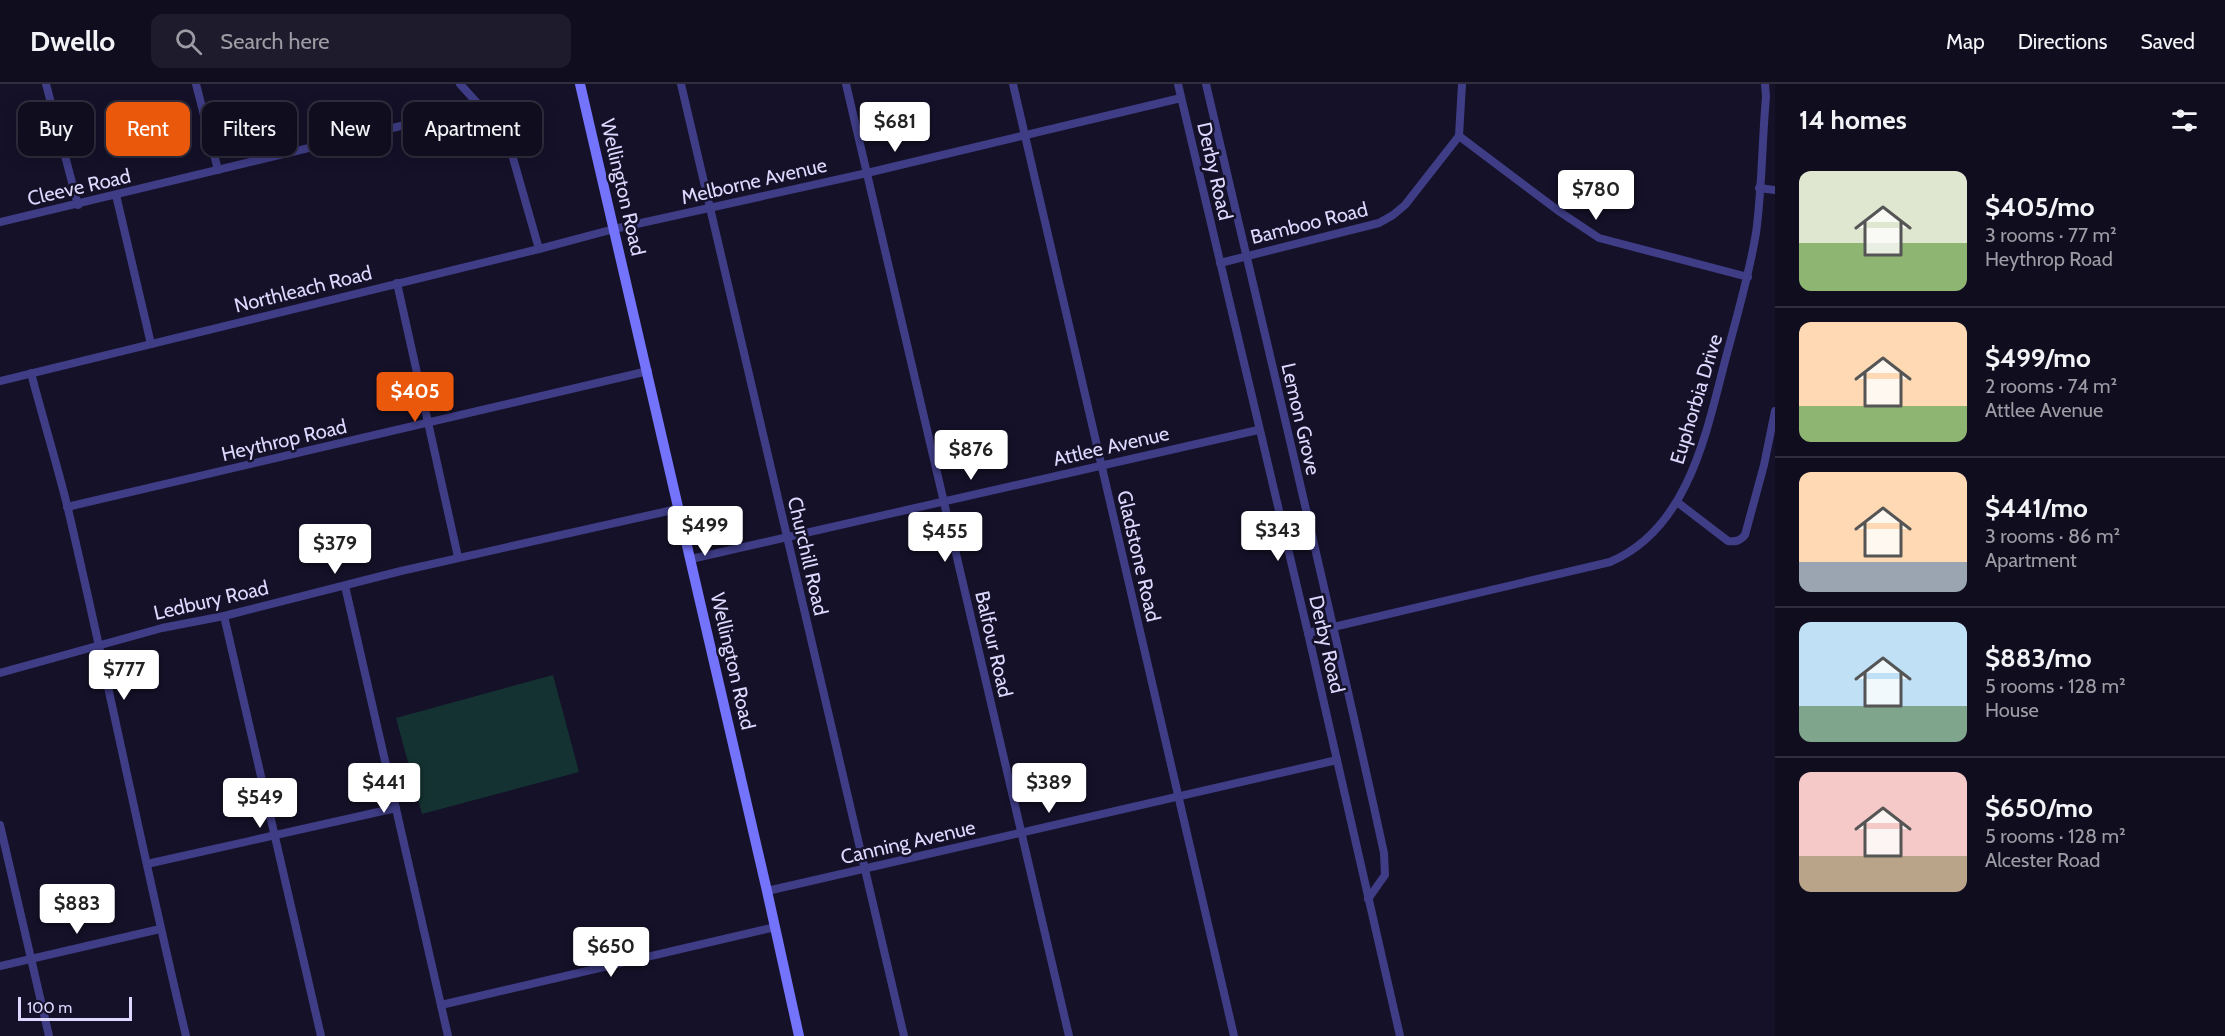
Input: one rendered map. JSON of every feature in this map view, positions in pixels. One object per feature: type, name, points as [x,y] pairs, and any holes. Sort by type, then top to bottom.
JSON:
[{"type":"main road","name":"Wellington Road","points":[[580,84],[648,371],[799,1036]]},
{"type":"street","points":[[46,84],[78,204]]},
{"type":"street","points":[[196,84],[218,170]]},
{"type":"street","points":[[460,84],[476,102]]},
{"type":"street","name":"Churchill Road","points":[[681,84],[904,1036]]},
{"type":"street","name":"Balfour Road","points":[[846,84],[1069,1036]]},
{"type":"street","name":"Gladstone Road","points":[[1013,84],[1233,1036]]},
{"type":"street","name":"Derby Road","points":[[1178,84],[1258,430],[1308,633],[1400,1036]]},
{"type":"street","name":"Lemon Grove","points":[[1206,84],[1335,627],[1385,859],[1385,875],[1368,899]]},
{"type":"street","points":[[1462,84],[1459,136],[1560,212],[1599,238],[1748,277]]},
{"type":"street","name":"Euphorbia Drive","points":[[1308,633],[1610,562],[1627,555],[1641,543],[1677,502],[1701,452],[1748,277],[1756,230],[1765,84]]},
{"type":"street","name":"Melborne Avenue","points":[[614,229],[867,173],[1181,98]]},
{"type":"street","name":"Cleeve Road","points":[[0,222],[403,126]]},
{"type":"street","name":"Bamboo Road","points":[[1220,263],[1386,220],[1405,205],[1459,136]]},
{"type":"street","points":[[512,156],[539,249]]},
{"type":"street","points":[[1759,188],[1775,190]]},
{"type":"street","points":[[116,195],[151,344]]},
{"type":"street","name":"Northleach Road","points":[[0,381],[614,229]]},
{"type":"street","points":[[397,283],[458,557]]},
{"type":"street","name":"Heythrop Road","points":[[67,507],[648,371]]},
{"type":"street","points":[[31,373],[67,507],[160,929],[186,1036]]},
{"type":"street","points":[[1677,502],[1728,541],[1735,542],[1742,538],[1745,535],[1764,465],[1775,411]]},
{"type":"street","name":"Attlee Avenue","points":[[691,559],[1258,430]]},
{"type":"street","name":"Ledbury Road","points":[[0,673],[162,628],[224,616],[458,557],[678,509]]},
{"type":"street","points":[[345,586],[448,1036]]},
{"type":"street","points":[[224,616],[321,1036]]},
{"type":"street","name":"Canning Avenue","points":[[767,891],[1336,760]]},
{"type":"street","points":[[147,864],[396,808]]},
{"type":"street","points":[[0,825],[49,1036]]},
{"type":"street","points":[[441,1005],[775,927]]},
{"type":"street","points":[[0,966],[160,929]]},
{"type":"green space","points":[[553,675],[579,772],[422,814],[396,718]]}]
